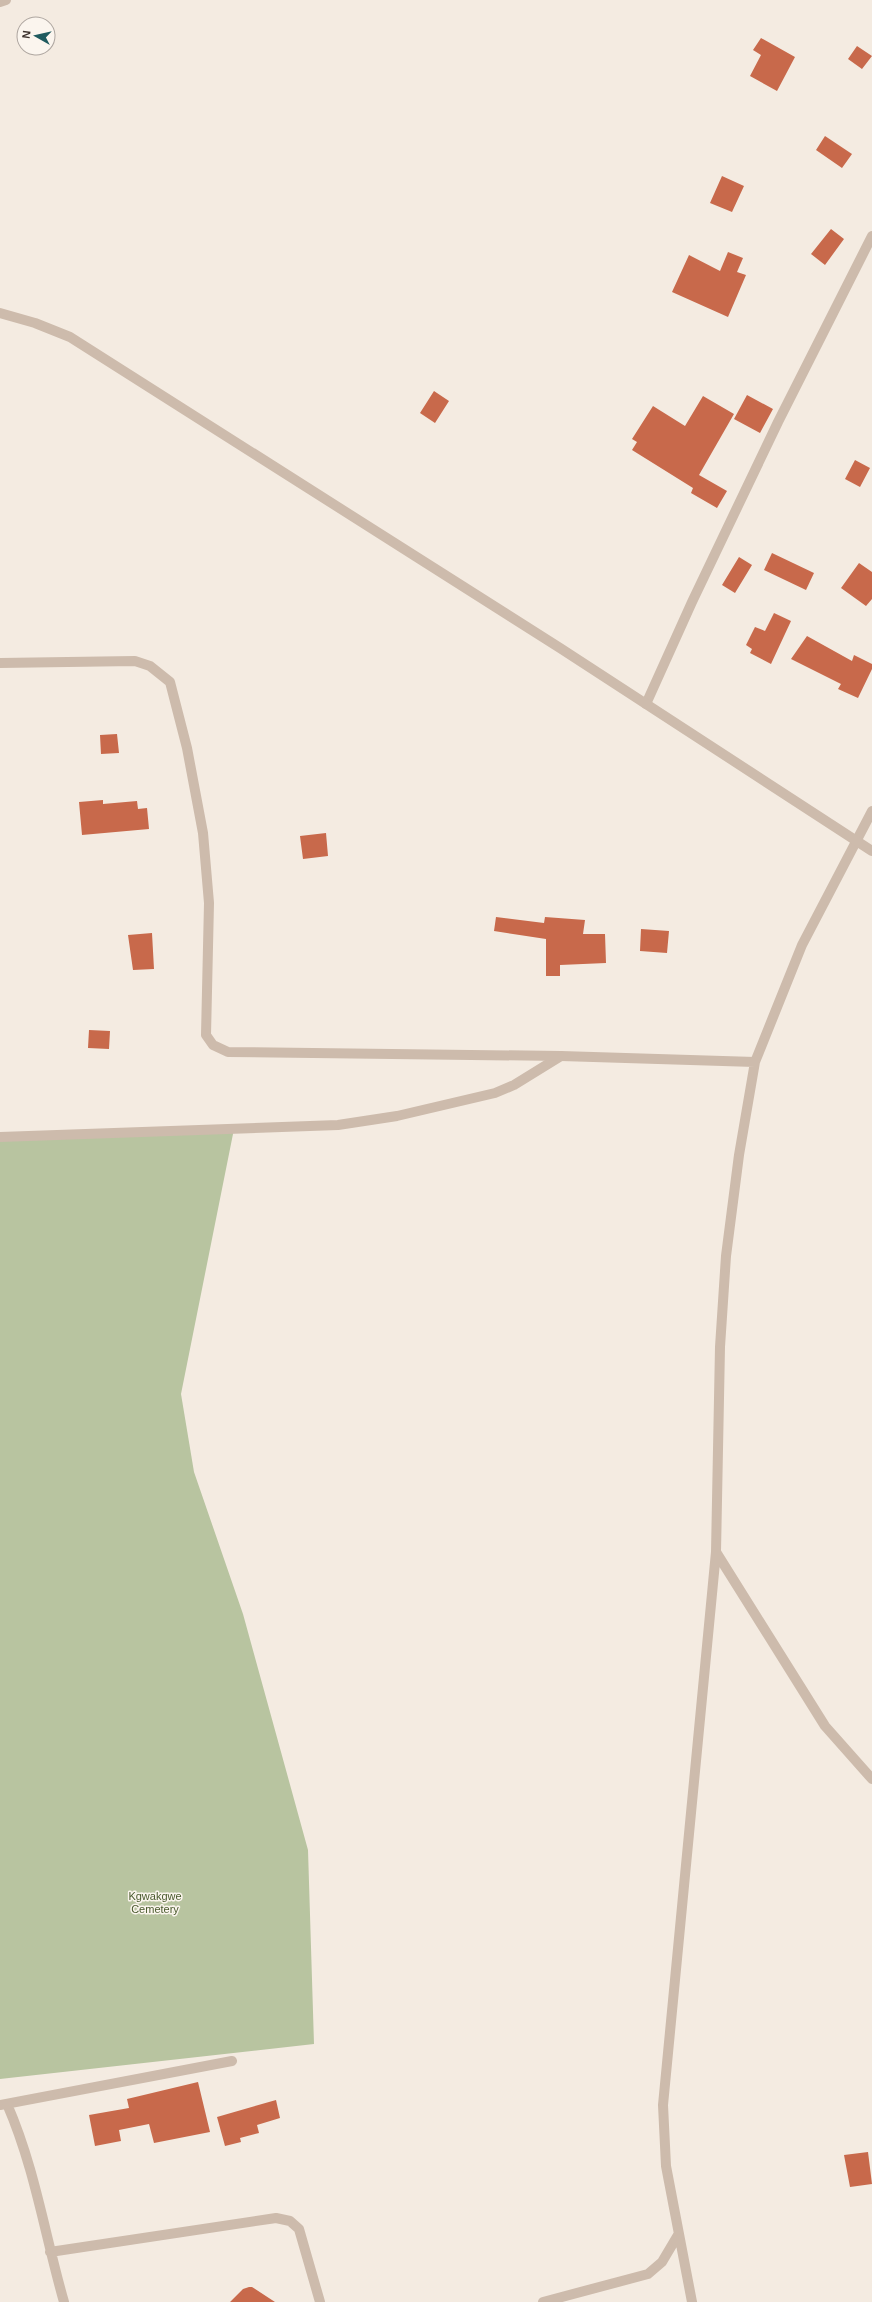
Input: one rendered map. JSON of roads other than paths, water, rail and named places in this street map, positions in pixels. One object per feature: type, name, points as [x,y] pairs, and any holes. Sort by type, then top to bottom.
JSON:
[{"type":"street","points":[[0,2],[6,0]]},
{"type":"street","points":[[646,704],[692,602],[778,422],[872,236]]},
{"type":"street","points":[[0,314],[35,323],[70,337],[646,704],[872,851]]},
{"type":"street","points":[[0,663],[135,661],[150,666],[170,682],[187,748],[202,833],[209,903],[205,1020],[206,1035],[213,1045],[228,1052],[561,1056],[756,1062]]},
{"type":"street","points":[[692,2302],[666,2166],[663,2105],[716,1552],[720,1347],[726,1256],[739,1155],[756,1062],[802,945],[872,811]]},
{"type":"street","points":[[0,1137],[338,1125],[397,1116],[494,1093],[514,1085],[561,1056]]},
{"type":"street","points":[[716,1552],[825,1726],[872,1779]]},
{"type":"street","points":[[64,2302],[50,2252],[29,2161],[3,2105],[232,2061]]},
{"type":"street","points":[[50,2252],[276,2218],[290,2221],[299,2229],[320,2302]]},
{"type":"street","points":[[543,2302],[648,2274],[662,2262],[678,2235]]},
{"type":"park label","name":"Kgwakgwe Cemetery","points":[[155,1902]]}]
